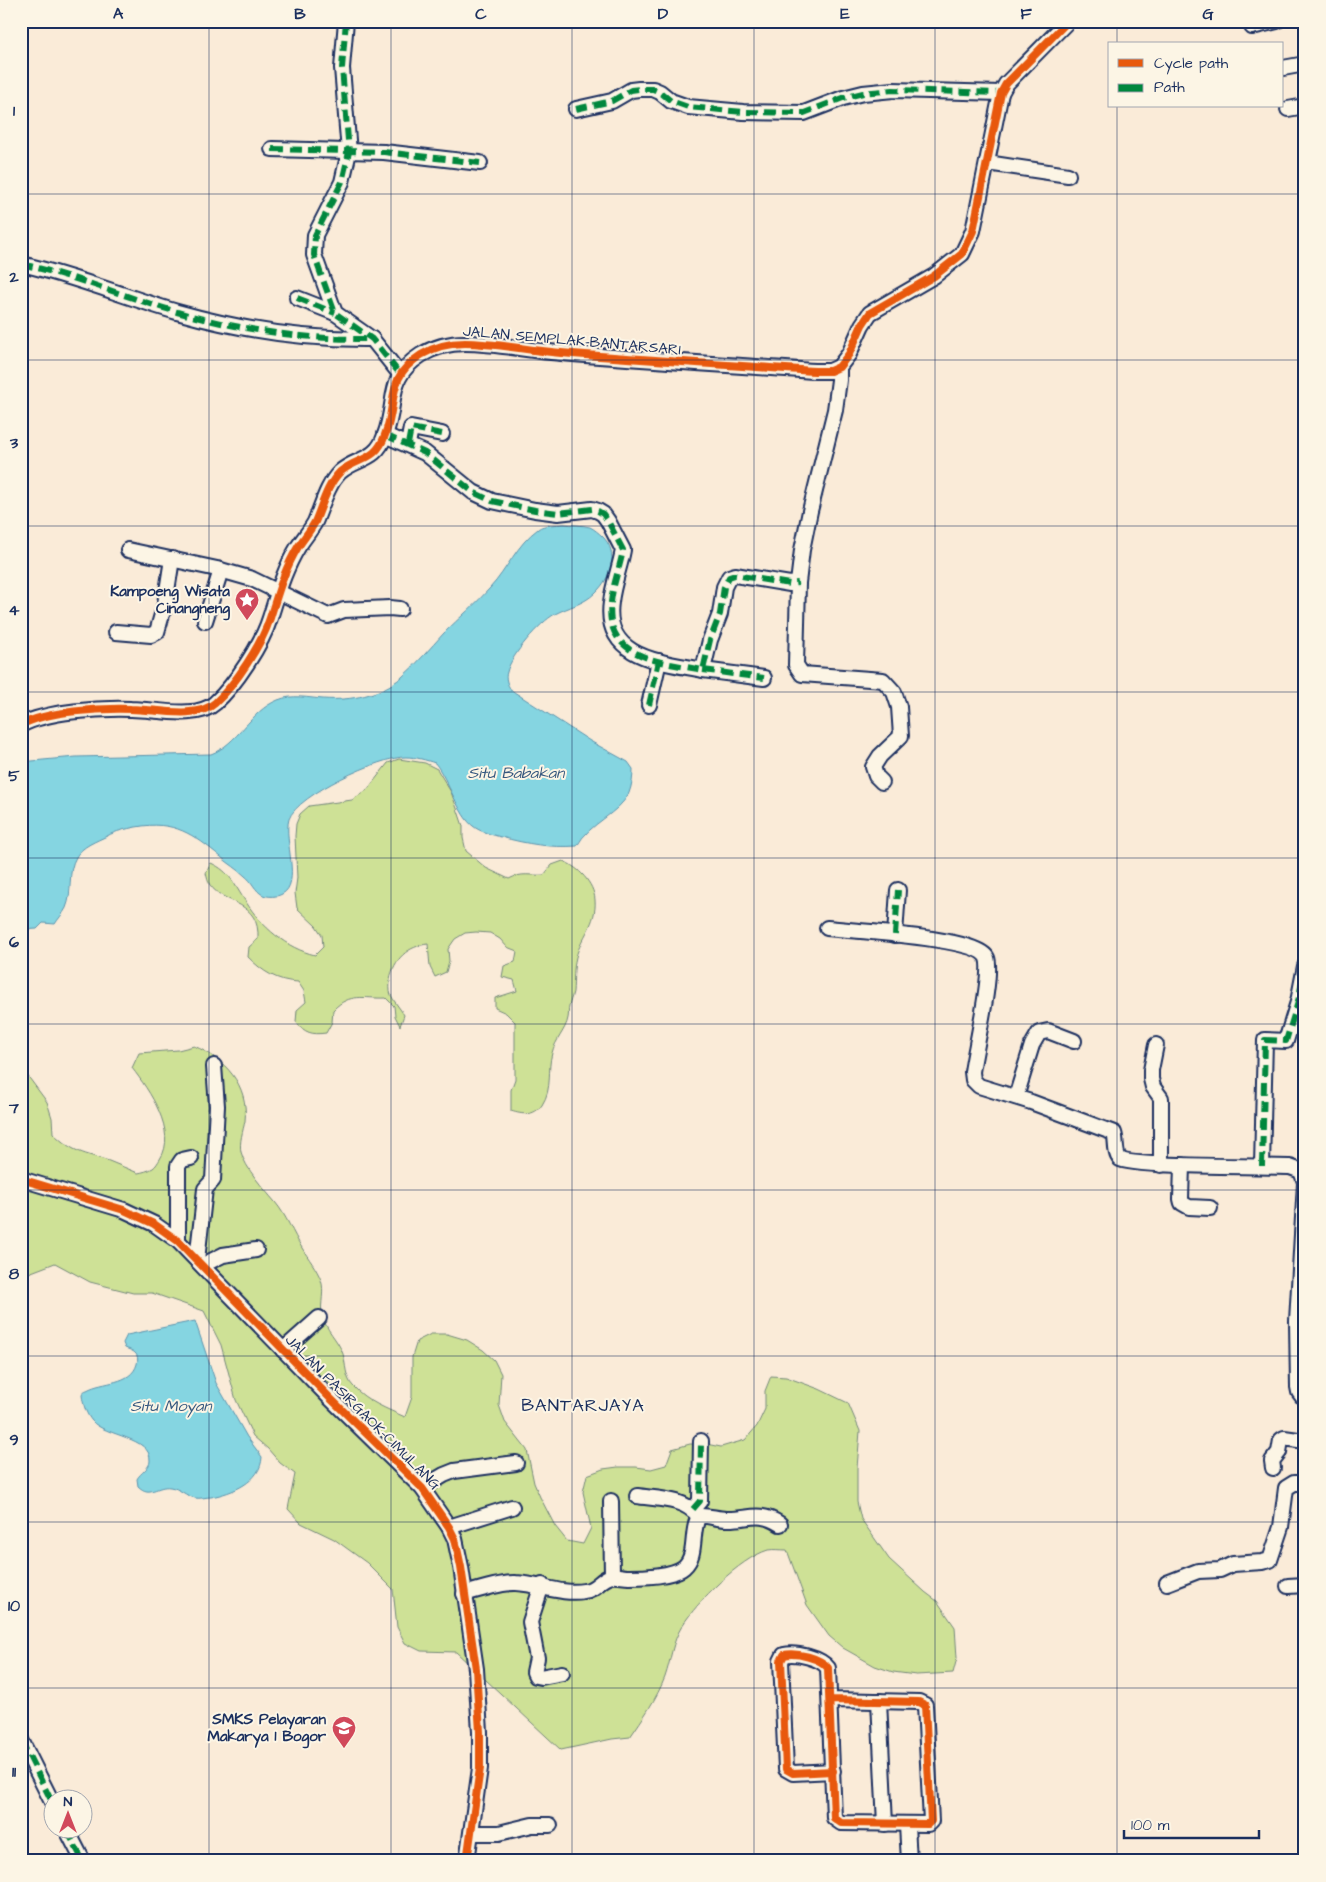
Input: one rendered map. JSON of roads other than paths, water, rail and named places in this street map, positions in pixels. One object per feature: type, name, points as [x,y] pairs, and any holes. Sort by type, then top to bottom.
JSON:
[{"type":"street","points":[[335,313],[314,255],[314,245],[315,235],[342,182],[349,152],[342,68],[346,21]]},
{"type":"street","points":[[882,782],[876,776],[873,767],[880,756],[900,736],[899,707],[894,692],[883,680],[802,674],[799,672],[795,660],[798,583],[805,532],[835,410],[840,380],[840,367],[850,354],[870,313],[934,276],[962,254],[973,231],[1001,93],[1006,84],[1068,21]]},
{"type":"street","points":[[1252,27],[1277,21]]},
{"type":"street","points":[[1284,68],[1305,64]]},
{"type":"street","points":[[576,109],[612,102],[626,92],[639,89],[653,89],[672,101],[688,107],[743,112],[804,113],[843,98],[863,93],[893,90],[1001,93]]},
{"type":"street","points":[[1288,109],[1305,106]]},
{"type":"street","points":[[272,149],[384,152],[480,163]]},
{"type":"street","points":[[987,163],[1068,175]]},
{"type":"street","points":[[21,264],[52,271],[176,311],[236,326],[315,338],[372,339]]},
{"type":"street","points":[[21,725],[40,717],[88,711],[134,709],[193,712],[206,710],[215,704],[226,691],[253,652],[270,619],[277,592],[289,563],[313,526],[333,481],[341,471],[376,451],[386,435],[394,390],[400,374],[372,339],[335,313],[297,298]]},
{"type":"street","name":"JALAN SEMPLAK–BANTARSARI","points":[[400,374],[422,355],[448,345],[465,343],[573,354],[805,371],[830,371],[840,367]]},
{"type":"street","points":[[408,444],[411,428],[442,434]]},
{"type":"street","points":[[386,435],[425,453],[455,479],[486,499],[558,513],[592,510],[603,514],[623,550],[611,601],[610,621],[619,641],[630,651],[659,661],[703,670],[764,678]]},
{"type":"street","points":[[128,550],[221,570],[252,579],[328,616],[344,610],[400,609]]},
{"type":"street","points":[[116,632],[151,635],[157,632],[165,604],[172,559]]},
{"type":"street","points":[[205,621],[221,570]]},
{"type":"street","points":[[703,670],[710,640],[720,614],[724,587],[729,577],[735,575],[790,584],[798,583]]},
{"type":"street","points":[[649,705],[659,661]]},
{"type":"street","points":[[894,935],[898,890]]},
{"type":"street","points":[[827,928],[934,938],[977,948],[984,953],[988,964],[988,984],[974,1057],[973,1080],[979,1086],[1031,1102],[1114,1133],[1117,1154],[1125,1162],[1161,1165],[1294,1167],[1301,1171],[1305,1183],[1302,1288],[1297,1321],[1298,1387],[1305,1400]]},
{"type":"street","points":[[1262,1166],[1265,1040],[1286,1041],[1298,1002],[1305,966]]},
{"type":"street","points":[[1016,1097],[1032,1045],[1039,1033],[1048,1031],[1074,1040]]},
{"type":"street","points":[[1156,1046],[1151,1079],[1153,1087],[1160,1098],[1161,1165]]},
{"type":"street","points":[[214,1066],[218,1106],[213,1180],[205,1189],[200,1262],[223,1255],[256,1250]]},
{"type":"street","points":[[178,1241],[178,1166],[182,1160],[190,1158]]},
{"type":"street","points":[[1182,1165],[1182,1203],[1189,1207],[1210,1208]]},
{"type":"street","name":"JALAN PASIRGAOK–CIMULANG","points":[[21,1179],[124,1210],[154,1224],[178,1241],[374,1443],[422,1488],[449,1527],[461,1567],[476,1669],[480,1732],[480,1768],[467,1861]]},
{"type":"street","points":[[283,1350],[319,1318]]},
{"type":"street","points":[[1273,1468],[1272,1461],[1279,1452],[1281,1440],[1284,1438],[1305,1441]]},
{"type":"street","points":[[464,1594],[515,1582],[542,1585],[560,1591],[584,1592],[592,1590],[602,1581],[612,1576],[626,1577],[667,1574],[684,1567],[692,1552],[696,1512],[700,1501],[701,1441]]},
{"type":"street","points":[[422,1488],[454,1471],[516,1463]]},
{"type":"street","points":[[1167,1583],[1198,1571],[1220,1570],[1233,1564],[1270,1560],[1280,1526],[1286,1488],[1294,1483],[1305,1483]]},
{"type":"street","points":[[637,1496],[682,1503],[696,1512],[706,1515],[729,1519],[761,1516],[780,1524]]},
{"type":"street","points":[[611,1501],[612,1576]]},
{"type":"street","points":[[449,1527],[512,1508]]},
{"type":"street","points":[[542,1585],[530,1622],[537,1658],[534,1672],[536,1676],[541,1677],[562,1674]]},
{"type":"street","points":[[1288,1586],[1305,1585]]},
{"type":"street","points":[[831,1700],[922,1702],[926,1707],[932,1819],[928,1824],[907,1825],[840,1823],[835,1820],[829,1671],[822,1662],[800,1655],[784,1655],[781,1661],[786,1769],[793,1773],[833,1771]]},
{"type":"street","points":[[879,1701],[885,1824]]},
{"type":"street","points":[[21,1740],[46,1790]]},
{"type":"street","points":[[472,1833],[499,1833],[532,1825],[550,1825]]},
{"type":"street","points":[[907,1825],[909,1861]]},
{"type":"street","points":[[72,1840],[83,1861]]},
{"type":"water","name":"Situ Babakan","points":[[564,524],[590,527],[602,536],[611,550],[612,558],[609,573],[601,587],[591,597],[555,614],[534,631],[514,657],[506,676],[511,690],[590,741],[628,762],[633,769],[631,787],[624,800],[589,831],[577,846],[548,846],[529,843],[479,830],[463,814],[435,763],[406,757],[394,758],[341,779],[307,799],[295,809],[289,819],[288,828],[291,881],[288,889],[280,895],[270,896],[260,893],[239,871],[192,836],[172,827],[149,825],[114,833],[90,844],[82,850],[73,863],[66,908],[55,924],[43,923],[37,929],[21,930],[21,762],[76,757],[211,754],[229,743],[268,705],[283,698],[344,699],[365,696],[375,692],[393,683],[408,672],[444,633],[485,594],[531,535],[543,526]]},
{"type":"water","name":"Situ Moyan","points":[[195,1321],[216,1383],[247,1437],[262,1457],[257,1473],[244,1485],[228,1493],[199,1498],[192,1497],[170,1487],[146,1491],[138,1486],[137,1479],[150,1464],[149,1453],[136,1442],[106,1430],[92,1421],[85,1409],[82,1395],[93,1387],[123,1379],[134,1371],[138,1357],[133,1351],[125,1348],[123,1343],[127,1335]]},
{"type":"place","name":"Kampoeng Wisata Cinangneng","points":[[247,621]]},
{"type":"place","name":"SMKS Pelayaran Makarya 1 Bogor","points":[[344,1749]]},
{"type":"district","name":"BANTARJAYA","points":[[583,1405]]}]
